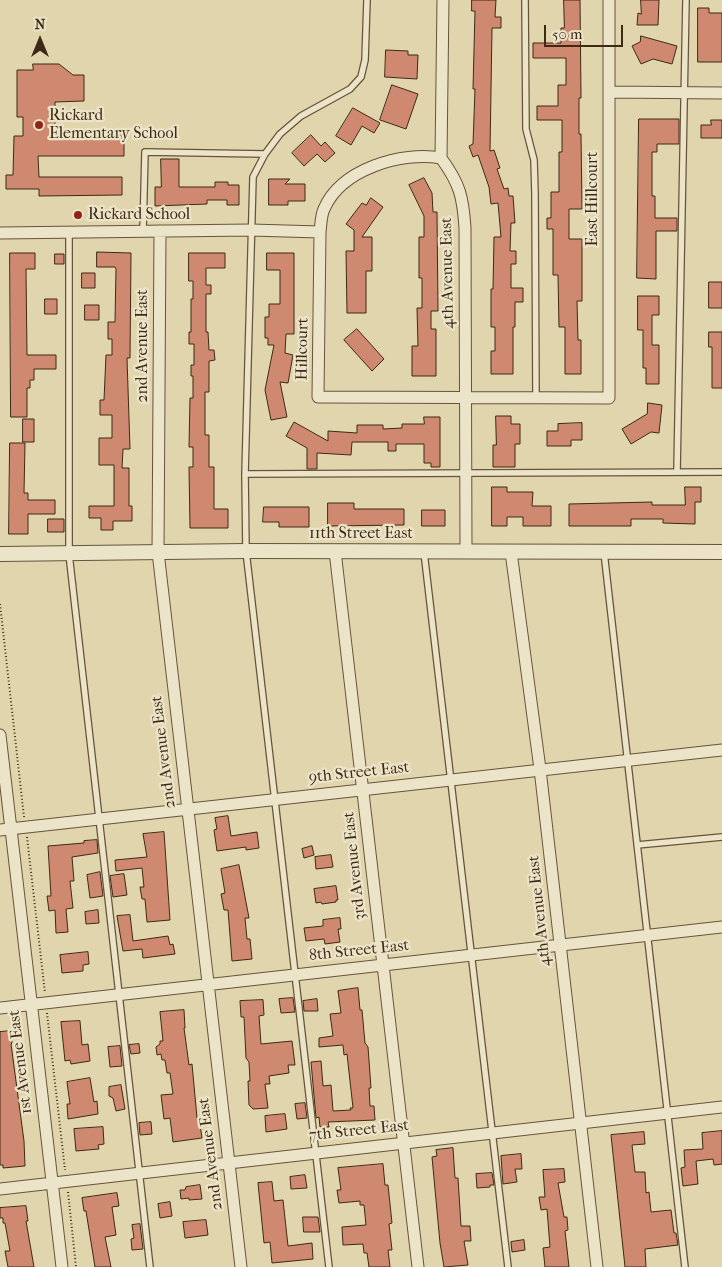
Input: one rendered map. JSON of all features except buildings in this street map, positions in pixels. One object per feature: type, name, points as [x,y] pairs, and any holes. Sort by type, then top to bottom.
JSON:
[{"type":"street","points":[[441,158],[443,0]]},
{"type":"street","name":"East Hillcourt","points":[[609,0],[609,398]]},
{"type":"street","points":[[610,92],[722,93]]},
{"type":"street","name":"Hillcourt","points":[[441,158],[428,155],[394,160],[360,171],[336,189],[324,209],[320,232],[318,396],[536,399],[609,398]]},
{"type":"street","name":"4th Avenue East","points":[[441,158],[454,177],[463,202],[465,228],[466,552]]},
{"type":"street","points":[[0,233],[251,230],[320,232]]},
{"type":"street","name":"2nd Avenue East","points":[[160,231],[158,552],[241,1267]]},
{"type":"street","name":"11th Street East","points":[[0,554],[246,551],[722,552]]},
{"type":"street","name":"3rd Avenue East","points":[[336,552],[418,1267]]},
{"type":"street","name":"4th Avenue East","points":[[511,552],[540,769],[597,1267]]},
{"type":"street","name":"1st Avenue East","points":[[0,735],[6,829],[31,1004],[62,1267]]},
{"type":"street","name":"9th Street East","points":[[6,829],[722,750]]},
{"type":"street","name":"8th Street East","points":[[0,1008],[722,927]]},
{"type":"street","name":"7th Street East","points":[[0,1189],[722,1107]]},
{"type":"lane","points":[[329,1267],[246,551],[245,474],[251,230],[253,177],[265,154],[280,134],[301,116],[350,89],[361,77],[365,60],[367,0]]},
{"type":"lane","points":[[525,0],[526,130],[534,160],[535,194],[536,399]]},
{"type":"lane","points":[[677,471],[686,0]]},
{"type":"lane","points":[[143,232],[145,152],[265,154]]},
{"type":"lane","points":[[69,231],[69,554],[150,1267]]},
{"type":"lane","points":[[245,474],[722,472]]},
{"type":"lane","points":[[424,552],[508,1267]]},
{"type":"lane","points":[[604,552],[685,1267]]},
{"type":"lane","points":[[637,845],[722,838]]},
{"type":"path","points":[[0,604],[25,819]]},
{"type":"path","points":[[27,836],[45,996]]},
{"type":"path","points":[[47,1012],[65,1172]]},
{"type":"path","points":[[67,1188],[76,1267]]},
{"type":"place","name":"Rickard Elementary School","points":[[39,125]]},
{"type":"place","name":"Rickard School","points":[[78,215]]}]
